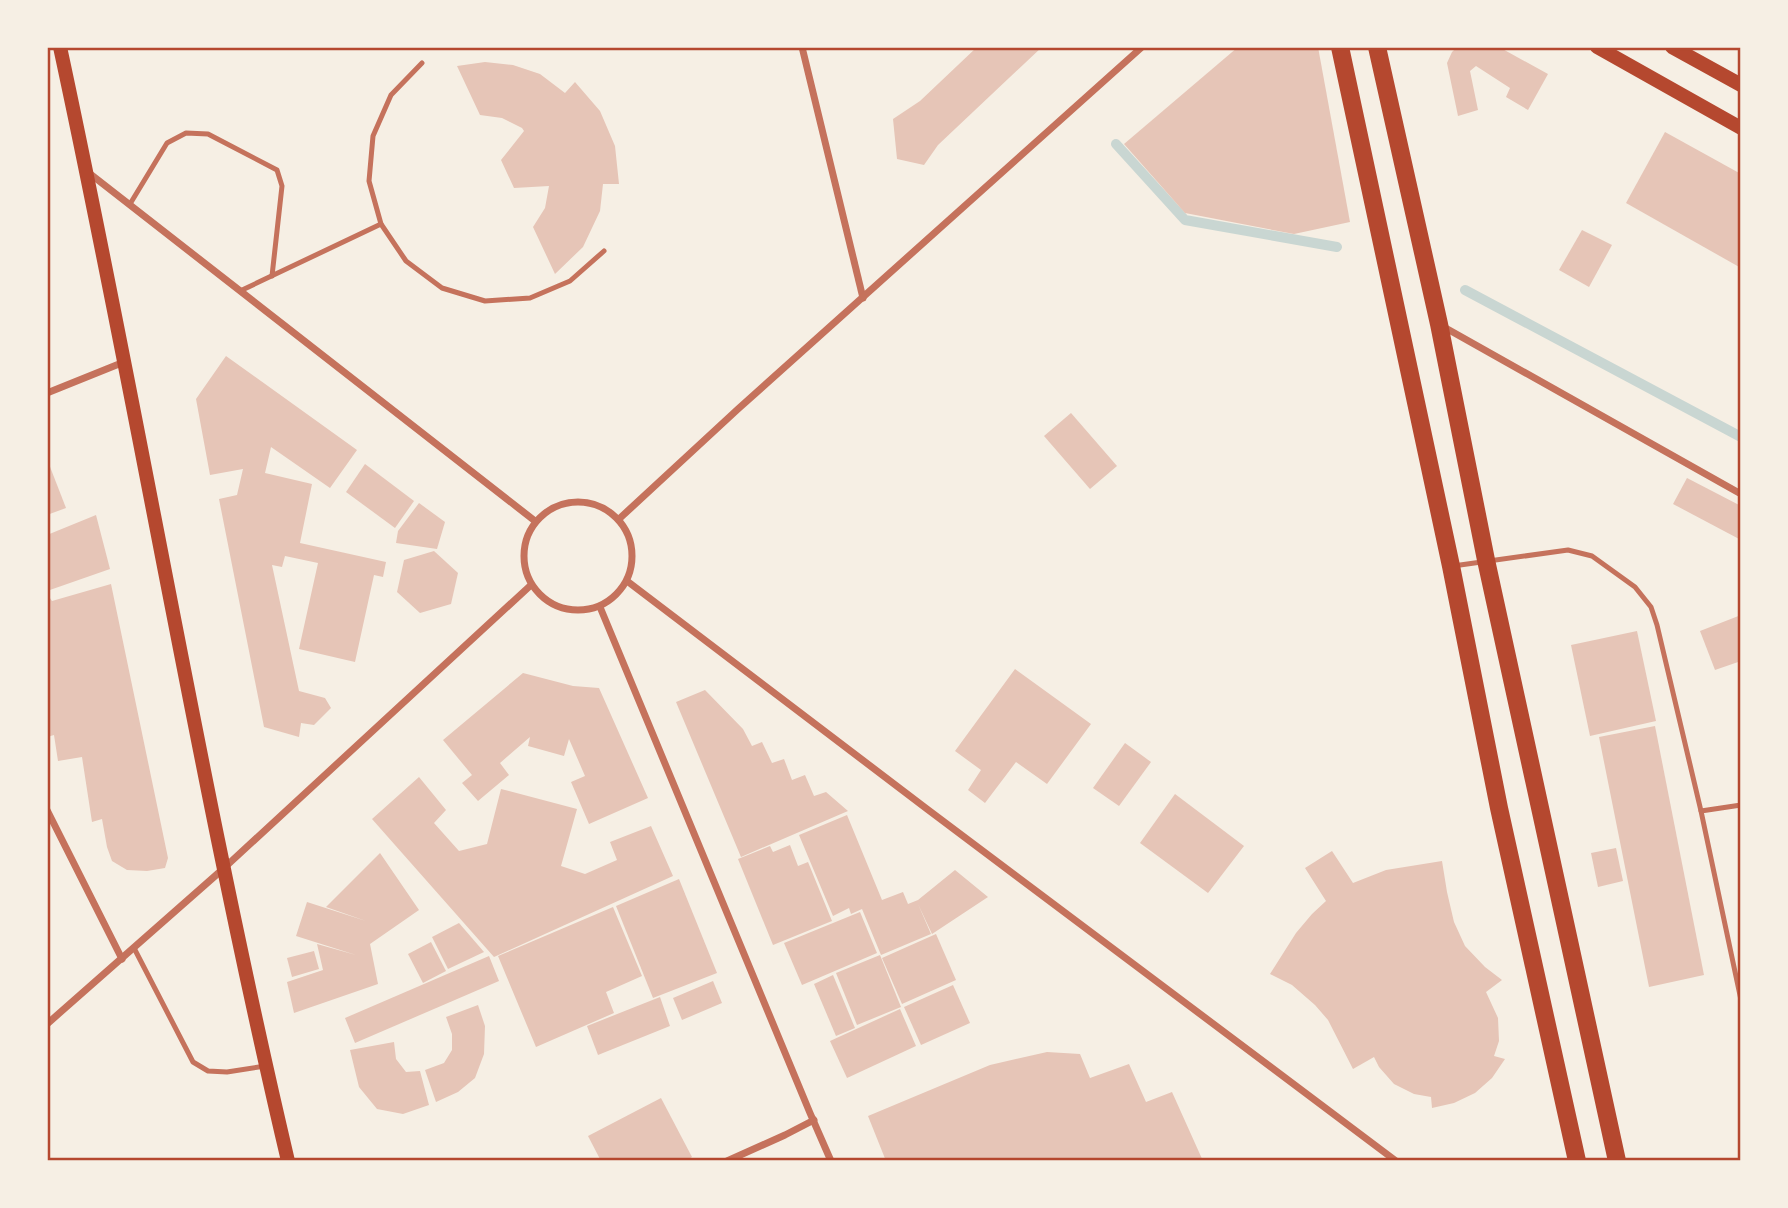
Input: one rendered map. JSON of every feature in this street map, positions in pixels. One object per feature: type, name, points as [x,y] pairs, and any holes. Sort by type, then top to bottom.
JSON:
[{"type":"main road","points":[[60,47],[87,171],[223,869],[288,1161]]},
{"type":"main road","points":[[1340,47],[1451,566],[1499,808],[1577,1161]]},
{"type":"main road","points":[[1377,47],[1439,324],[1486,560],[1617,1161]]},
{"type":"main road","points":[[1597,47],[1741,128]]},
{"type":"main road","points":[[1672,47],[1741,85]]},
{"type":"street","points":[[802,47],[863,298]]},
{"type":"street","points":[[619,519],[1142,47]]},
{"type":"street","points":[[87,171],[535,521]]},
{"type":"street","points":[[1439,324],[1741,494]]},
{"type":"street","points":[[47,393],[124,362]]},
{"type":"street","points":[[586,501],[604,508],[619,519],[630,538],[633,560],[627,581],[620,592],[600,607],[574,611],[549,603],[531,585],[524,564],[525,541],[535,521],[550,509],[567,502],[586,501]]},
{"type":"street","points":[[627,581],[1396,1161]]},
{"type":"street","points":[[47,1024],[223,869],[531,585]]},
{"type":"street","points":[[600,607],[831,1161]]},
{"type":"street","points":[[47,810],[122,959]]},
{"type":"street","points":[[727,1161],[814,1120]]},
{"type":"lane","points":[[422,63],[391,95],[373,136],[369,181],[381,224],[406,261],[442,288],[485,300],[530,298],[570,281],[604,251]]},
{"type":"lane","points":[[130,204],[167,143],[186,133],[208,134],[278,170],[282,186],[272,276]]},
{"type":"lane","points":[[240,291],[381,224]]},
{"type":"lane","points":[[1451,566],[1568,550],[1592,556],[1634,587],[1651,607],[1701,811],[1741,1000]]},
{"type":"lane","points":[[1701,811],[1741,805]]},
{"type":"lane","points":[[134,948],[193,1062],[208,1071],[227,1072],[265,1066]]},
{"type":"building","points":[[977,47],[1042,47],[938,145],[924,165],[897,159],[893,119],[920,101]]},
{"type":"building","points":[[1238,47],[1318,47],[1350,222],[1294,234],[1185,213],[1124,144]]},
{"type":"building","points":[[1457,47],[1499,47],[1548,74],[1528,110],[1506,97],[1510,88],[1476,66],[1470,71],[1478,110],[1458,116],[1447,63]]},
{"type":"building","points":[[485,62],[513,65],[540,74],[565,93],[575,82],[600,111],[615,146],[619,184],[603,184],[600,211],[583,247],[555,274],[533,227],[545,208],[549,186],[514,188],[501,160],[524,131],[502,118],[480,115],[457,66]]},
{"type":"building","points":[[1665,132],[1741,174],[1741,268],[1626,203]]},
{"type":"building","points":[[1582,230],[1612,245],[1589,287],[1559,270]]},
{"type":"building","points":[[226,356],[357,450],[330,488],[271,447],[265,473],[312,484],[300,543],[386,562],[383,577],[374,575],[355,662],[299,649],[318,563],[285,556],[282,567],[272,565],[299,691],[325,698],[331,708],[314,725],[301,723],[299,737],[264,727],[219,499],[237,495],[243,469],[210,475],[196,399]]},
{"type":"building","points":[[1071,413],[1117,466],[1090,489],[1044,436]]},
{"type":"building","points":[[47,459],[66,508],[47,515]]},
{"type":"building","points":[[365,464],[414,501],[395,528],[346,492]]},
{"type":"building","points":[[1687,478],[1741,506],[1741,540],[1673,504]]},
{"type":"building","points":[[419,503],[445,522],[437,549],[396,543],[398,531]]},
{"type":"building","points":[[96,515],[110,569],[47,591],[47,535]]},
{"type":"building","points":[[434,551],[458,573],[451,604],[420,613],[397,592],[404,560]]},
{"type":"building","points":[[111,584],[168,858],[165,868],[147,871],[127,870],[112,861],[102,819],[92,822],[82,757],[58,761],[54,735],[47,737],[47,594],[52,601]]},
{"type":"building","points":[[1741,615],[1741,661],[1715,670],[1700,631]]},
{"type":"building","points":[[1637,631],[1656,721],[1590,736],[1571,645]]},
{"type":"building","points":[[1015,669],[1091,724],[1047,784],[1016,762],[985,803],[968,790],[981,770],[955,751]]},
{"type":"building","points":[[523,673],[573,686],[599,688],[648,798],[589,824],[571,782],[585,776],[569,739],[564,756],[528,746],[530,737],[500,763],[509,775],[478,801],[462,783],[472,775],[443,740]]},
{"type":"building","points":[[705,690],[743,729],[752,746],[762,742],[772,763],[784,759],[792,780],[805,775],[814,796],[826,792],[848,811],[741,857],[676,702]]},
{"type":"building","points":[[1655,726],[1704,975],[1649,987],[1599,737]]},
{"type":"building","points":[[1125,743],[1151,762],[1119,806],[1093,788]]},
{"type":"building","points":[[419,777],[446,810],[434,823],[459,851],[487,844],[501,789],[577,809],[561,866],[585,874],[617,860],[610,842],[651,826],[673,876],[494,957],[372,819]]},
{"type":"building","points":[[1175,794],[1244,846],[1208,893],[1140,843]]},
{"type":"building","points":[[847,815],[882,900],[903,892],[908,904],[918,900],[955,870],[988,897],[932,934],[918,904],[931,934],[881,955],[862,909],[851,914],[849,908],[833,916],[799,835]]},
{"type":"building","points":[[790,845],[798,866],[808,862],[832,921],[773,945],[738,859],[770,846],[773,852]]},
{"type":"building","points":[[1616,848],[1623,881],[1598,887],[1591,853]]},
{"type":"building","points":[[1332,851],[1353,883],[1386,870],[1442,861],[1454,922],[1465,946],[1502,980],[1486,992],[1498,1018],[1499,1041],[1494,1056],[1505,1059],[1492,1078],[1475,1093],[1454,1103],[1432,1108],[1431,1097],[1414,1094],[1394,1084],[1374,1057],[1353,1069],[1328,1020],[1315,1005],[1292,985],[1270,974],[1296,933],[1326,901],[1305,868]]},
{"type":"building","points":[[380,853],[419,910],[370,944],[378,984],[294,1013],[287,982],[323,970],[317,944],[356,955],[296,936],[307,902],[366,921],[326,907]]},
{"type":"building","points":[[679,879],[717,973],[653,998],[616,906]]},
{"type":"building","points":[[613,907],[642,976],[606,992],[614,1013],[536,1047],[498,956]]},
{"type":"building","points":[[860,912],[877,953],[802,985],[784,943]]},
{"type":"building","points":[[459,923],[484,952],[448,969],[432,937]]},
{"type":"building","points":[[936,934],[956,980],[902,1004],[882,958]]},
{"type":"building","points":[[431,942],[446,971],[423,983],[408,954]]},
{"type":"building","points":[[314,951],[319,969],[292,977],[287,958]]},
{"type":"building","points":[[880,955],[901,1007],[857,1025],[836,973]]},
{"type":"building","points":[[489,956],[499,981],[355,1043],[345,1018]]},
{"type":"building","points":[[833,975],[855,1028],[836,1036],[814,984]]},
{"type":"building","points":[[713,981],[722,1003],[682,1020],[673,998]]},
{"type":"building","points":[[953,985],[970,1023],[921,1045],[904,1007]]},
{"type":"building","points":[[660,997],[670,1026],[598,1055],[587,1026]]},
{"type":"building","points":[[478,1005],[485,1026],[484,1054],[475,1078],[458,1092],[436,1102],[425,1070],[444,1063],[452,1050],[452,1034],[446,1017]]},
{"type":"building","points":[[900,1009],[916,1046],[847,1078],[830,1041]]},
{"type":"building","points":[[394,1042],[396,1059],[406,1072],[420,1071],[429,1105],[403,1114],[377,1109],[359,1087],[350,1050]]},
{"type":"building","points":[[1047,1052],[1080,1054],[1090,1078],[1129,1064],[1146,1102],[1172,1092],[1203,1161],[886,1161],[868,1116],[990,1065]]},
{"type":"building","points":[[661,1098],[692,1157],[686,1161],[601,1161],[588,1136]]},
{"type":"waterway","points":[[1116,144],[1185,220],[1337,247]]},
{"type":"waterway","points":[[1465,290],[1741,437]]}]
